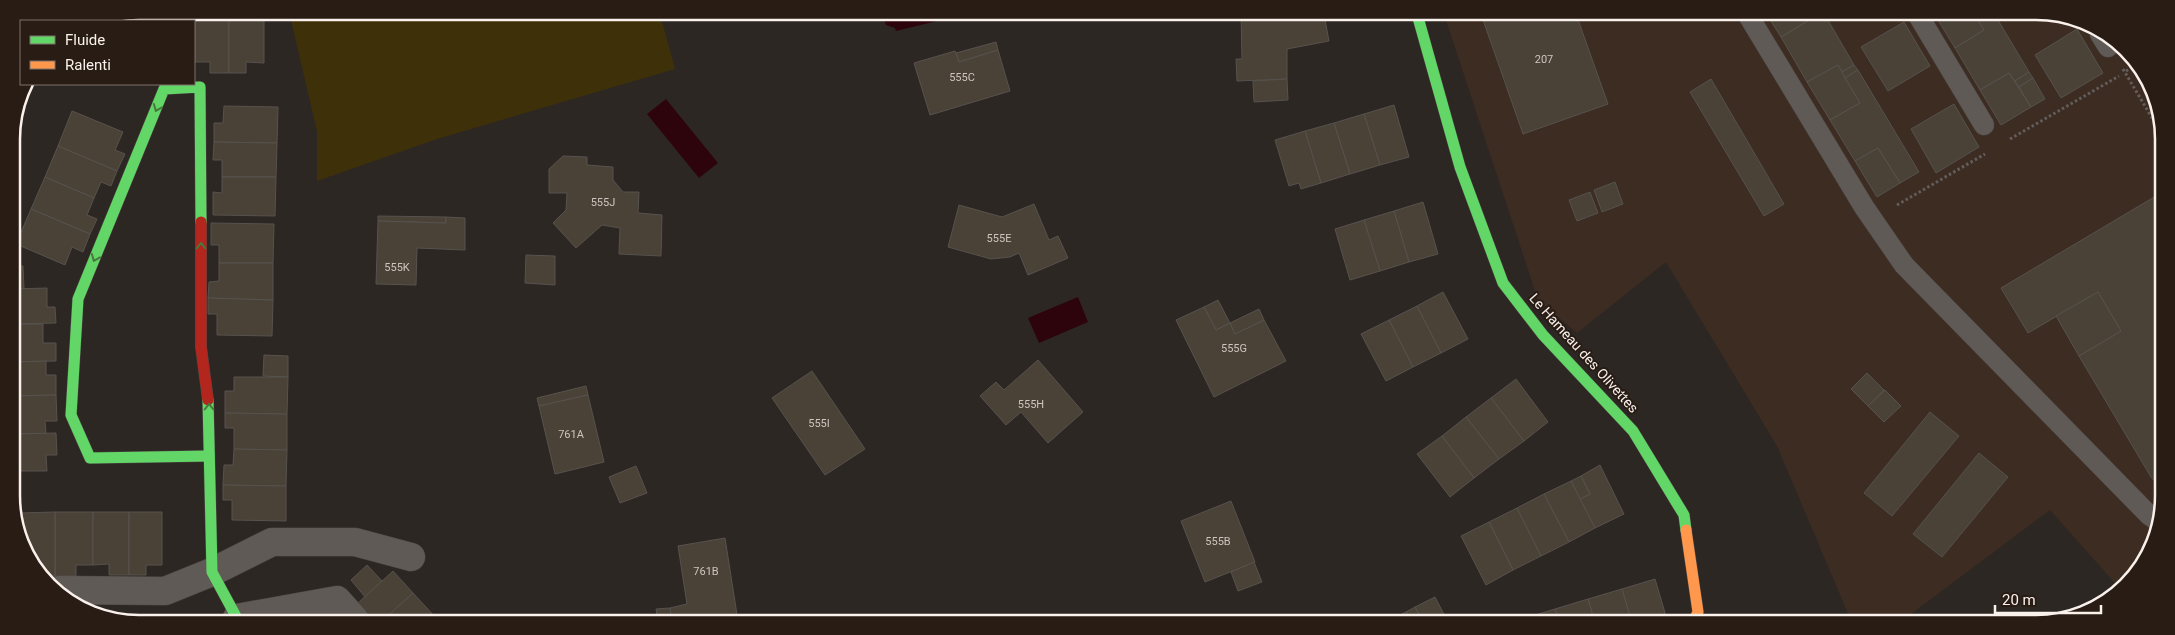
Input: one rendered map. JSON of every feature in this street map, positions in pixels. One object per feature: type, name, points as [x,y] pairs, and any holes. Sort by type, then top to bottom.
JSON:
[{"type":"street","name":"Le Hameau des Olivettes","points":[[1419,20],[1460,167],[1503,283],[1543,335],[1633,431],[1684,515],[1698,612],[1697,615]]},
{"type":"street","points":[[209,456],[90,458],[71,415],[78,299],[164,89],[200,87],[202,347],[208,392],[212,572],[236,615]]},
{"type":"street","points":[[67,590],[165,590],[212,572],[272,542],[355,542],[411,557]]},
{"type":"street","points":[[259,615],[337,600],[351,615]]},
{"type":"lane","points":[[1751,20],[1864,207],[1904,265],[2153,517]]},
{"type":"lane","points":[[1921,20],[1984,126]]},
{"type":"path","points":[[2106,44],[2154,121]]},
{"type":"shaded area","points":[[291,20],[661,20],[675,69],[437,139],[317,181],[317,131]]},
{"type":"shaded area","points":[[884,20],[937,21],[896,31],[895,28],[886,25]]},
{"type":"shaded area","points":[[1446,20],[2036,20],[2052,21],[2082,29],[2108,45],[2130,67],[2143,86],[2154,123],[2155,496],[2154,512],[2149,534],[2135,562],[2115,584],[2050,510],[1910,615],[1849,615],[1777,446],[1666,262],[1577,333],[1538,300]]},
{"type":"shaded area","points":[[666,99],[718,163],[699,178],[647,114]]},
{"type":"shaded area","points":[[1078,297],[1088,322],[1039,343],[1028,318]]},
{"type":"building","points":[[195,20],[229,20],[229,73],[210,73],[210,62],[195,62]]},
{"type":"building","points":[[229,20],[264,20],[264,63],[246,62],[246,73],[229,73]]},
{"type":"building","points":[[1241,20],[1325,20],[1329,41],[1287,49],[1287,79],[1237,81],[1236,59],[1242,59]]},
{"type":"building","points":[[1483,20],[1578,20],[1608,104],[1523,134]]},
{"type":"building","points":[[1770,20],[1809,20],[1781,37]]},
{"type":"building","points":[[1809,20],[1828,20],[1854,65],[1842,72],[1838,65],[1807,82],[1781,37]]},
{"type":"building","points":[[1938,20],[1978,20],[1984,30],[1955,48]]},
{"type":"building","points":[[1978,20],[1998,20],[2029,72],[2015,81],[2009,73],[1980,90],[1955,48],[1984,30]]},
{"type":"building","points":[[1904,22],[1930,66],[1888,91],[1861,47]]},
{"type":"building","points":[[2077,29],[2103,73],[2061,98],[2035,55]]},
{"type":"building","points":[[996,42],[998,50],[959,62],[956,53]]},
{"type":"building","points":[[998,50],[1010,91],[930,115],[914,63],[955,51],[959,62]]},
{"type":"building","points":[[1838,65],[1860,103],[1830,120],[1807,82]]},
{"type":"building","points":[[1854,65],[1858,70],[1845,78],[1842,72]]},
{"type":"building","points":[[1858,70],[1919,172],[1900,183],[1878,148],[1855,161],[1830,120],[1860,103],[1845,78]]},
{"type":"building","points":[[2029,72],[2033,78],[2019,87],[2015,81]]},
{"type":"building","points":[[2009,73],[2031,107],[2001,125],[1980,90]]},
{"type":"building","points":[[2033,78],[2045,99],[2031,107],[2019,87]]},
{"type":"building","points":[[1287,79],[1288,100],[1254,102],[1253,81]]},
{"type":"building","points":[[1711,79],[1784,204],[1764,216],[1690,92]]},
{"type":"building","points":[[1954,104],[1979,147],[1936,173],[1911,129]]},
{"type":"building","points":[[1394,105],[1409,157],[1380,165],[1364,114]]},
{"type":"building","points":[[224,106],[278,107],[277,143],[214,142],[214,123],[223,123]]},
{"type":"building","points":[[72,111],[123,132],[115,150],[125,154],[117,171],[58,146]]},
{"type":"building","points":[[1364,114],[1380,165],[1350,174],[1334,123]]},
{"type":"building","points":[[1334,123],[1350,174],[1321,183],[1305,131]]},
{"type":"building","points":[[1305,131],[1321,183],[1301,189],[1299,183],[1289,186],[1275,140]]},
{"type":"building","points":[[214,142],[277,143],[276,177],[222,177],[222,160],[213,160]]},
{"type":"building","points":[[58,146],[117,171],[111,186],[101,182],[94,198],[45,177]]},
{"type":"building","points":[[1878,148],[1900,183],[1877,197],[1855,161]]},
{"type":"building","points":[[563,156],[587,157],[587,165],[613,167],[613,180],[623,192],[639,192],[638,213],[662,215],[661,256],[619,254],[620,228],[602,225],[576,248],[553,223],[566,210],[567,193],[549,193],[549,169]]},
{"type":"building","points":[[45,177],[94,198],[87,215],[97,219],[90,234],[31,209]]},
{"type":"building","points":[[222,177],[276,177],[275,216],[213,215],[213,192],[222,193]]},
{"type":"building","points":[[1615,182],[1623,204],[1602,212],[1594,190]]},
{"type":"building","points":[[1590,192],[1598,213],[1577,221],[1569,200]]},
{"type":"building","points":[[2155,197],[2155,481],[2079,356],[2121,331],[2098,292],[2028,333],[2001,288]]},
{"type":"building","points":[[1423,202],[1438,254],[1409,262],[1394,211]]},
{"type":"building","points":[[1034,204],[1049,240],[1058,236],[1068,258],[1028,275],[1019,253],[1010,257],[991,259],[948,247],[959,205],[1002,217]]},
{"type":"building","points":[[31,209],[90,234],[83,252],[72,247],[65,265],[20,246],[20,235]]},
{"type":"building","points":[[1394,211],[1409,262],[1380,271],[1364,220]]},
{"type":"building","points":[[378,216],[446,217],[446,223],[378,221]]},
{"type":"building","points":[[446,217],[465,218],[465,250],[417,248],[416,285],[376,284],[378,221],[446,223]]},
{"type":"building","points":[[1364,220],[1380,271],[1350,280],[1335,229]]},
{"type":"building","points":[[211,223],[274,224],[273,263],[219,263],[219,245],[211,245]]},
{"type":"building","points":[[526,255],[555,256],[555,285],[525,283]]},
{"type":"building","points":[[219,263],[273,263],[273,300],[208,298],[209,282],[219,281]]},
{"type":"building","points":[[20,266],[23,266],[24,289],[20,289]]},
{"type":"building","points":[[47,288],[47,307],[55,307],[56,323],[20,324],[20,289]]},
{"type":"building","points":[[1443,292],[1468,339],[1441,353],[1417,306]]},
{"type":"building","points":[[2098,292],[2121,331],[2079,356],[2056,316]]},
{"type":"building","points":[[208,298],[273,300],[272,336],[217,335],[217,314],[208,314]]},
{"type":"building","points":[[1218,300],[1230,323],[1216,330],[1204,307]]},
{"type":"building","points":[[1417,306],[1441,353],[1413,367],[1389,320]]},
{"type":"building","points":[[1204,307],[1216,330],[1230,323],[1235,334],[1264,320],[1286,361],[1214,397],[1176,320]]},
{"type":"building","points":[[1259,309],[1264,320],[1235,334],[1230,323]]},
{"type":"building","points":[[1389,320],[1413,367],[1386,381],[1361,334]]},
{"type":"building","points":[[20,324],[43,324],[43,343],[56,343],[56,361],[20,362]]},
{"type":"building","points":[[264,355],[288,356],[288,377],[263,376]]},
{"type":"building","points":[[1038,360],[1083,412],[1048,443],[1021,412],[1006,425],[980,396],[996,382],[1004,390]]},
{"type":"building","points":[[46,361],[46,375],[56,375],[56,395],[20,396],[20,362]]},
{"type":"building","points":[[812,371],[865,449],[825,475],[772,398]]},
{"type":"building","points":[[1867,373],[1884,390],[1868,406],[1851,389]]},
{"type":"building","points":[[234,377],[288,377],[287,414],[225,413],[225,391],[234,391]]},
{"type":"building","points":[[1516,379],[1548,422],[1524,441],[1491,398]]},
{"type":"building","points":[[586,386],[588,395],[539,406],[537,398]]},
{"type":"building","points":[[1885,390],[1901,406],[1884,422],[1868,406]]},
{"type":"building","points":[[56,395],[57,421],[45,421],[46,434],[20,434],[20,396]]},
{"type":"building","points":[[588,395],[604,462],[555,474],[539,406]]},
{"type":"building","points":[[1491,398],[1524,441],[1499,459],[1466,417]]},
{"type":"building","points":[[1930,412],[1959,436],[1892,516],[1864,493]]},
{"type":"building","points":[[225,413],[287,414],[287,450],[234,449],[234,428],[225,428]]},
{"type":"building","points":[[1466,417],[1499,459],[1474,478],[1442,436]]},
{"type":"building","points":[[56,433],[57,455],[46,455],[47,471],[20,471],[20,434]]},
{"type":"building","points":[[1442,436],[1474,478],[1450,497],[1417,454]]},
{"type":"building","points":[[234,449],[287,450],[286,486],[223,485],[224,465],[233,465]]},
{"type":"building","points":[[1979,453],[2008,477],[1942,557],[1913,534]]},
{"type":"building","points":[[1600,465],[1624,514],[1595,528],[1580,499],[1590,494],[1581,476]]},
{"type":"building","points":[[636,466],[647,493],[620,503],[609,477]]},
{"type":"building","points":[[1581,476],[1590,494],[1580,499],[1571,481]]},
{"type":"building","points":[[1571,481],[1595,528],[1569,542],[1544,494]]},
{"type":"building","points":[[223,485],[286,486],[286,521],[232,520],[232,500],[223,500]]},
{"type":"building","points":[[1544,494],[1569,542],[1541,556],[1517,508]]},
{"type":"building","points":[[1231,501],[1255,562],[1205,582],[1181,521]]},
{"type":"building","points":[[1517,508],[1541,556],[1513,570],[1489,522]]},
{"type":"building","points":[[55,512],[93,512],[93,565],[76,565],[76,576],[55,576]]},
{"type":"building","points":[[55,512],[55,576],[50,574],[32,549],[21,513]]},
{"type":"building","points":[[93,512],[129,512],[129,575],[109,575],[109,564],[93,565]]},
{"type":"building","points":[[129,512],[162,512],[162,565],[146,565],[146,575],[129,575]]},
{"type":"building","points":[[1489,522],[1513,570],[1486,585],[1461,536]]},
{"type":"building","points":[[725,538],[737,615],[671,615],[670,608],[687,604],[678,546]]},
{"type":"building","points":[[1254,562],[1262,582],[1238,591],[1231,572]]},
{"type":"building","points":[[367,565],[382,581],[365,597],[351,580]]},
{"type":"building","points":[[393,571],[413,593],[389,615],[369,615],[358,603]]},
{"type":"building","points":[[1655,579],[1666,615],[1630,615],[1622,589]]},
{"type":"building","points":[[1622,589],[1630,615],[1593,615],[1588,599]]},
{"type":"building","points":[[413,593],[433,615],[389,615]]},
{"type":"building","points":[[1435,597],[1444,615],[1419,615],[1415,607]]},
{"type":"building","points":[[1588,599],[1593,615],[1557,615],[1555,609]]},
{"type":"building","points":[[1415,607],[1419,615],[1408,615],[1406,612]]},
{"type":"building","points":[[670,608],[671,615],[657,615],[656,609]]},
{"type":"building","points":[[1555,609],[1557,615],[1535,615]]},
{"type":"traffic: fast","points":[[1419,20],[1460,167],[1503,283],[1543,335],[1633,431],[1684,515],[1686,530]]},
{"type":"traffic: fast","points":[[201,222],[200,87],[164,89],[78,299],[71,415],[90,458],[209,456]]},
{"type":"traffic: fast","points":[[208,400],[212,572],[235,615]]},
{"type":"traffic: slow","points":[[1686,530],[1698,612],[1697,615]]},
{"type":"traffic: jam","points":[[201,222],[201,347],[208,400]]}]
